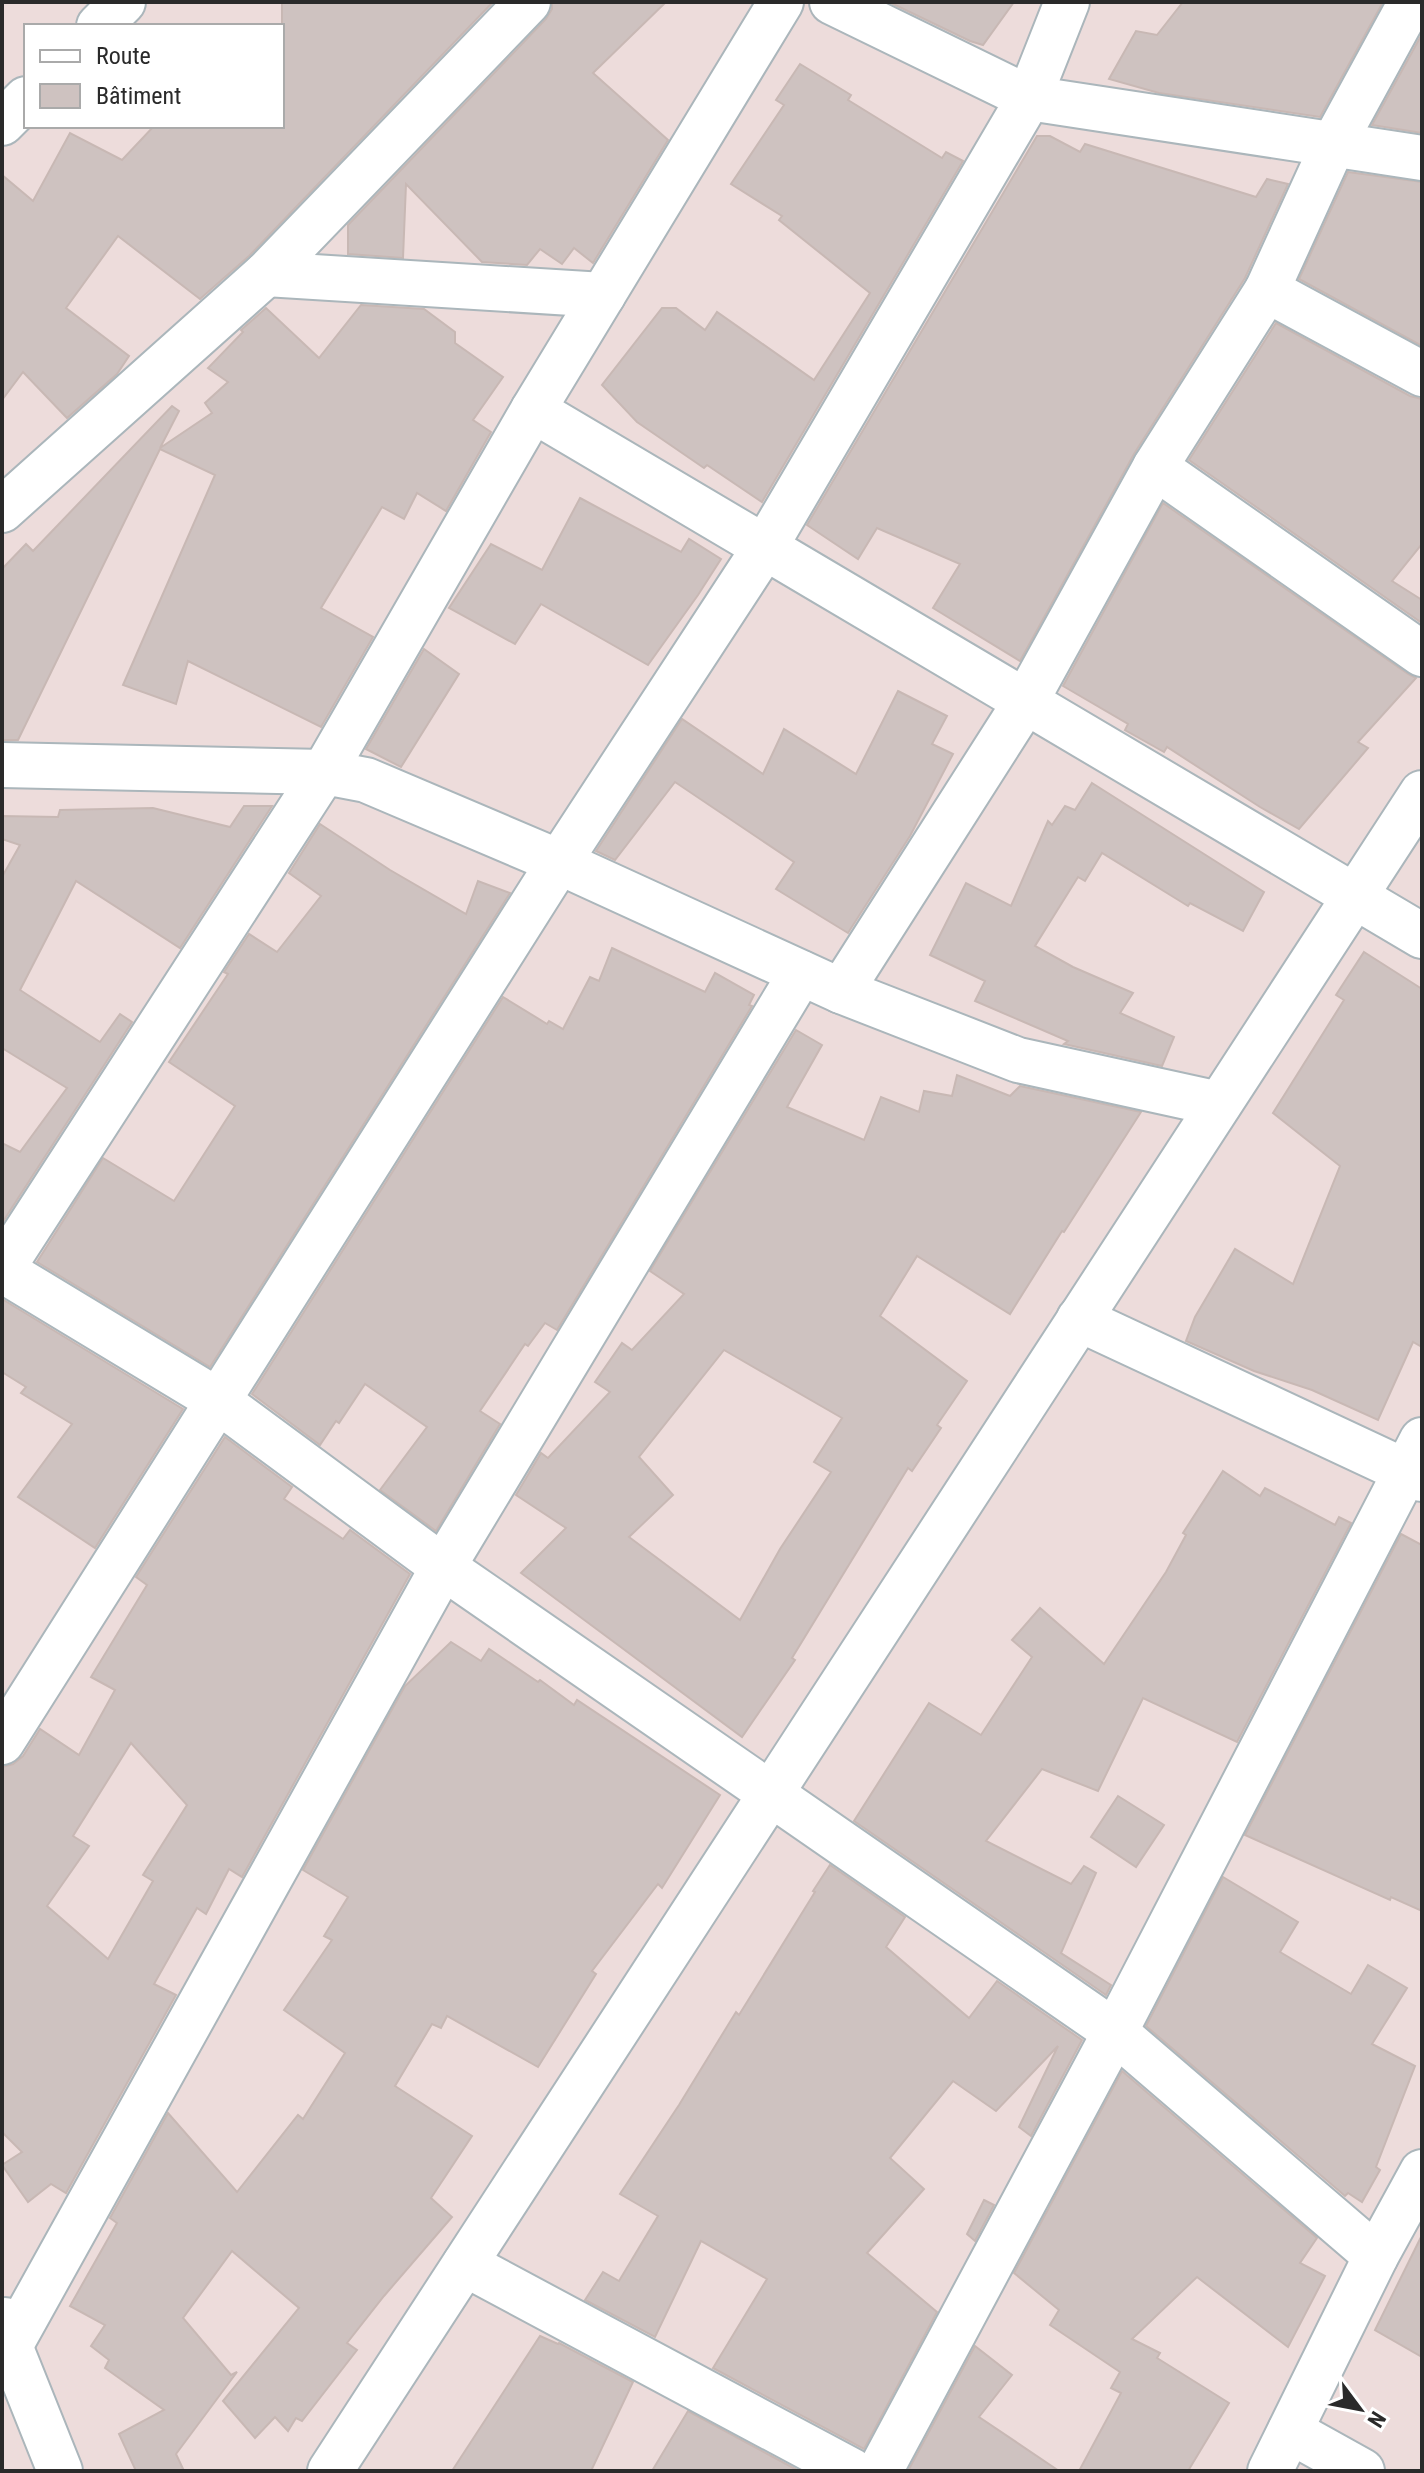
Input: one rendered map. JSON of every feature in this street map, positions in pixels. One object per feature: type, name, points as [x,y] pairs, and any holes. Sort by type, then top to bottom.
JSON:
[{"type":"street","points":[[101,24],[123,2]]},
{"type":"street","points":[[2,510],[266,274],[528,2]]},
{"type":"street","points":[[781,2],[533,410],[324,772],[2,1270],[217,1400],[443,1567],[1115,2032],[1376,2256]]},
{"type":"street","points":[[832,2],[1029,98],[1422,158]]},
{"type":"street","points":[[2,1742],[559,862],[765,547],[1029,98],[1067,2]]},
{"type":"street","points":[[841,991],[1026,701],[1155,467],[1267,290],[1334,143],[1411,2]]},
{"type":"street","points":[[2,123],[24,101]]},
{"type":"street","points":[[266,274],[603,295]]},
{"type":"street","points":[[1267,290],[1422,374]]},
{"type":"street","points":[[533,410],[1422,936]]},
{"type":"street","points":[[1155,467],[1422,654]]},
{"type":"street","points":[[2,765],[324,772],[366,780],[559,862],[841,991],[1018,1060],[1219,1104]]},
{"type":"street","points":[[330,2471],[1422,793]]},
{"type":"street","points":[[60,2471],[4,2338],[443,1567],[801,973]]},
{"type":"street","points":[[880,2471],[1416,1464],[1079,1319]]},
{"type":"street","points":[[1270,2471],[1376,2256],[1422,2172]]},
{"type":"street","points":[[465,2264],[852,2471]]},
{"type":"street","points":[[1290,2431],[1362,2471]]},
{"type":"building","points":[[282,2],[493,2],[249,256],[200,299],[118,236],[66,308],[129,356],[117,374],[67,418],[23,372],[2,400],[2,175],[33,201],[70,133],[122,160],[152,128],[284,128]]},
{"type":"building","points":[[552,2],[666,2],[593,73],[668,140],[593,263],[574,248],[562,264],[540,249],[527,265],[482,262],[406,184],[403,258],[348,254],[348,225],[546,19]]},
{"type":"building","points":[[889,2],[1014,2],[983,45]]},
{"type":"building","points":[[1183,2],[1383,2],[1320,117],[1159,93],[1109,79],[1136,31],[1157,35]]},
{"type":"building","points":[[1422,34],[1422,133],[1372,125]]},
{"type":"building","points":[[800,64],[851,95],[848,100],[942,158],[946,152],[963,161],[762,502],[707,465],[704,468],[637,422],[602,385],[662,308],[676,308],[705,330],[717,312],[814,380],[870,293],[779,220],[782,216],[731,184],[784,105],[776,100]]},
{"type":"building","points":[[1037,136],[1050,136],[1080,152],[1085,144],[1256,197],[1267,179],[1288,184],[1245,278],[1134,454],[1020,661],[933,608],[960,564],[877,528],[858,559],[807,525]]},
{"type":"building","points":[[1348,172],[1422,182],[1422,346],[1299,279]]},
{"type":"building","points":[[361,305],[424,309],[455,332],[455,343],[503,377],[473,420],[491,432],[446,511],[417,493],[404,519],[382,507],[321,608],[373,637],[321,727],[188,661],[176,704],[123,685],[215,475],[160,449],[18,740],[2,740],[2,569],[26,544],[33,551],[172,406],[179,411],[160,448],[212,413],[205,403],[228,382],[208,368],[243,332],[241,330],[266,308],[319,358]]},
{"type":"building","points":[[1276,323],[1410,396],[1422,399],[1422,544],[1392,581],[1422,600],[1422,623],[1189,460]]},
{"type":"building","points":[[580,498],[681,552],[689,539],[721,559],[648,665],[541,604],[515,644],[449,608],[491,544],[542,570]]},
{"type":"building","points":[[1163,503],[1416,678],[1358,742],[1368,748],[1299,829],[1167,747],[1164,752],[1125,730],[1128,724],[1063,686]]},
{"type":"building","points":[[424,649],[459,674],[401,767],[366,749]]},
{"type":"building","points":[[898,691],[947,716],[932,744],[953,754],[910,836],[848,933],[776,889],[794,862],[675,782],[615,860],[596,851],[682,719],[763,774],[784,729],[856,774]]},
{"type":"building","points":[[1092,783],[1264,892],[1243,931],[1190,903],[1188,906],[1102,853],[1085,881],[1078,877],[1035,946],[1073,967],[1133,993],[1120,1013],[1174,1037],[1162,1066],[1064,1044],[1068,1041],[975,1001],[985,981],[930,955],[966,883],[1011,906],[1048,821],[1052,825],[1065,806],[1075,810]]},
{"type":"building","points":[[244,806],[272,806],[180,948],[76,881],[20,990],[100,1042],[120,1014],[132,1022],[2,1223],[2,1143],[20,1152],[67,1088],[2,1048],[2,877],[20,845],[2,839],[2,816],[58,817],[60,810],[153,808],[230,827]]},
{"type":"building","points":[[320,824],[390,870],[466,914],[478,881],[510,893],[210,1367],[37,1262],[103,1158],[174,1201],[235,1106],[169,1062],[228,974],[224,972],[249,934],[277,952],[321,896],[289,873]]},
{"type":"building","points":[[612,948],[705,992],[715,973],[754,995],[749,1005],[752,1006],[557,1330],[545,1323],[528,1346],[525,1344],[480,1411],[500,1424],[436,1531],[380,1490],[427,1427],[365,1384],[320,1445],[252,1394],[503,997],[547,1024],[549,1021],[563,1029],[590,977],[599,981]]},
{"type":"building","points":[[1364,952],[1422,989],[1422,1347],[1413,1342],[1378,1420],[1312,1390],[1254,1371],[1186,1341],[1195,1317],[1235,1249],[1293,1284],[1340,1166],[1273,1113],[1344,1000],[1336,995]]},
{"type":"building","points":[[796,1030],[822,1045],[787,1107],[864,1140],[881,1097],[919,1112],[924,1091],[952,1096],[957,1075],[1010,1096],[1020,1086],[1141,1112],[1010,1314],[917,1256],[880,1316],[967,1381],[937,1425],[941,1428],[912,1471],[908,1468],[792,1658],[795,1660],[742,1737],[521,1573],[566,1528],[516,1495],[541,1453],[548,1458],[610,1392],[595,1382],[622,1343],[632,1350],[684,1294],[650,1271]],"holes":[[[724,1350],[842,1418],[814,1462],[831,1472],[780,1549],[740,1620],[629,1537],[673,1495],[639,1457]]]},
{"type":"building","points":[[2,1299],[183,1409],[95,1548],[18,1497],[72,1424],[21,1393],[26,1387],[2,1372]]},
{"type":"building","points":[[225,1437],[292,1487],[284,1499],[343,1539],[350,1530],[410,1574],[242,1877],[229,1869],[206,1914],[197,1908],[154,1984],[176,1995],[66,2193],[51,2184],[28,2202],[2,2165],[22,2152],[2,2132],[2,1767],[13,1764],[23,1756],[40,1729],[79,1755],[115,1690],[91,1677],[147,1585],[136,1577]],"holes":[[[131,1743],[187,1805],[143,1875],[153,1881],[108,1959],[47,1906],[89,1846],[73,1836]]]},
{"type":"building","points":[[1223,1471],[1260,1496],[1265,1488],[1335,1525],[1339,1517],[1351,1523],[1237,1742],[1143,1698],[1098,1791],[1042,1769],[986,1841],[1071,1884],[1084,1866],[1096,1873],[1061,1953],[1111,1985],[1106,1995],[854,1821],[929,1703],[981,1735],[1032,1657],[1012,1640],[1040,1608],[1104,1664],[1166,1572],[1186,1535],[1183,1533]]},
{"type":"building","points":[[1401,1534],[1422,1545],[1422,1911],[1391,1897],[1390,1900],[1245,1835]]},
{"type":"building","points":[[451,1642],[481,1661],[489,1649],[574,1705],[577,1700],[720,1795],[662,1888],[658,1884],[592,1971],[596,1974],[538,2067],[447,2016],[441,2028],[432,2024],[395,2086],[472,2136],[431,2198],[452,2217],[347,2343],[357,2350],[302,2421],[296,2418],[288,2431],[275,2417],[255,2438],[223,2401],[299,2308],[232,2251],[183,2318],[231,2375],[237,2372],[176,2454],[184,2471],[136,2471],[119,2434],[164,2410],[105,2368],[109,2360],[91,2346],[105,2325],[70,2306],[117,2223],[110,2218],[168,2113],[237,2192],[298,2115],[303,2119],[345,2053],[284,2010],[332,1940],[324,1936],[348,1897],[303,1870],[405,1686]]},
{"type":"building","points":[[1118,1796],[1164,1825],[1136,1867],[1091,1837]]},
{"type":"building","points":[[830,1865],[905,1917],[886,1947],[969,2018],[997,1981],[1082,2040],[1031,2136],[1019,2127],[1058,2046],[996,2111],[953,2081],[890,2158],[924,2189],[867,2253],[937,2312],[864,2449],[713,2368],[767,2279],[701,2241],[655,2337],[585,2300],[603,2272],[619,2281],[658,2216],[620,2194],[736,2012],[739,2015]]},
{"type":"building","points":[[1223,1877],[1298,1922],[1280,1952],[1351,1994],[1368,1965],[1407,1988],[1372,2044],[1415,2066],[1376,2167],[1380,2170],[1362,2202],[1348,2193],[1345,2196],[1146,2026]]},
{"type":"building","points":[[1122,2071],[1317,2238],[1300,2263],[1325,2276],[1288,2347],[1197,2277],[1132,2339],[1160,2353],[1157,2358],[1229,2403],[1188,2471],[1079,2471],[1121,2393],[1111,2388],[1120,2372],[1050,2325],[1059,2310],[1014,2273]]},
{"type":"building","points":[[984,2200],[994,2205],[975,2241],[967,2234]]},
{"type":"building","points":[[1422,2235],[1422,2357],[1375,2330]]},
{"type":"building","points":[[540,2336],[633,2382],[591,2471],[452,2471]]},
{"type":"building","points":[[975,2346],[1012,2375],[979,2417],[1059,2471],[908,2471]]},
{"type":"building","points":[[688,2411],[799,2471],[652,2471]]}]
